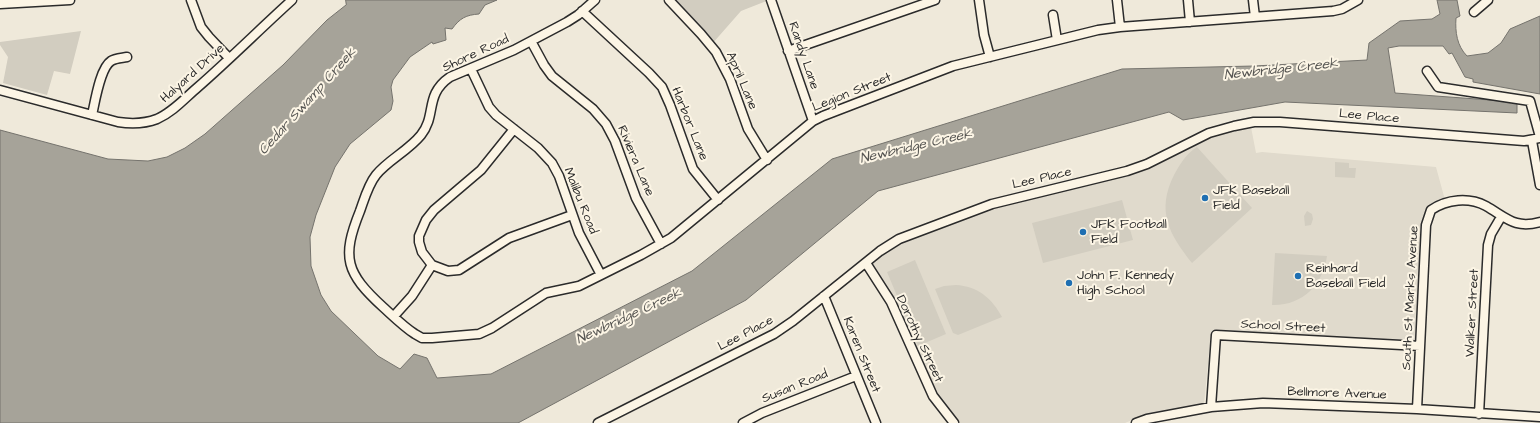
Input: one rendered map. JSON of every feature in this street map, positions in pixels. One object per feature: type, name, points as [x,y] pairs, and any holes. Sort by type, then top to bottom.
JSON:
[{"type":"street","points":[[0,4],[70,0]]},
{"type":"street","points":[[191,0],[202,27],[209,38],[229,58]]},
{"type":"street","name":"Halyard Drive","points":[[0,90],[131,124],[156,119],[175,107],[292,0]]},
{"type":"street","name":"Shore Road","points":[[394,316],[365,290],[354,274],[350,263],[349,252],[353,229],[375,176],[382,168],[414,142],[424,131],[429,120],[434,95],[438,87],[450,78],[514,50],[567,22],[578,15],[594,0]]},
{"type":"street","name":"April Lane","points":[[669,0],[716,52],[730,79],[748,129],[767,160]]},
{"type":"street","name":"Randy Lane","points":[[771,0],[813,121]]},
{"type":"street","points":[[788,51],[935,0]]},
{"type":"street","points":[[979,0],[984,35],[990,57]]},
{"type":"street","points":[[1117,0],[1120,27]]},
{"type":"street","points":[[1188,0],[1190,22]]},
{"type":"street","points":[[1253,0],[1255,17]]},
{"type":"street","name":"Legion Street","points":[[394,316],[410,331],[422,338],[474,335],[492,328],[546,293],[579,286],[671,238],[813,121],[841,108],[953,66],[1098,30],[1120,27],[1333,11],[1342,9],[1358,0]]},
{"type":"street","points":[[1474,12],[1488,0]]},
{"type":"street","name":"Harbor Lane","points":[[582,10],[649,72],[662,87],[693,169],[718,200]]},
{"type":"street","points":[[1053,15],[1057,40]]},
{"type":"street","name":"Riviera Lane","points":[[531,41],[544,65],[552,76],[593,109],[606,124],[615,141],[636,198],[661,244]]},
{"type":"street","points":[[92,115],[103,73],[107,65],[113,60],[126,57]]},
{"type":"street","name":"Malibu Road","points":[[471,69],[489,107],[496,115],[538,148],[552,163],[579,233],[601,275]]},
{"type":"street","points":[[1426,71],[1438,87],[1530,101],[1538,139],[1540,186]]},
{"type":"street","name":"Lee Place","points":[[603,422],[774,334],[793,321],[885,247],[899,239],[1005,200],[1127,171],[1153,162],[1193,139],[1209,132],[1254,122],[1280,122],[1524,141],[1538,139]]},
{"type":"street","points":[[514,129],[481,170],[434,210],[426,220],[421,230],[419,242],[422,252],[432,265],[448,271],[459,270],[509,238],[572,215]]},
{"type":"street","name":"South St Marks Avenue","points":[[1417,409],[1426,225],[1431,210],[1445,202],[1466,201],[1485,206],[1509,221],[1522,224],[1540,222]]},
{"type":"street","name":"Walker Street","points":[[1479,414],[1488,245],[1491,234],[1501,217]]},
{"type":"street","name":"Dorothy Street","points":[[866,262],[891,302],[933,396],[954,423]]},
{"type":"street","points":[[394,316],[412,296],[432,265]]},
{"type":"street","name":"Karen Street","points":[[824,296],[876,423]]},
{"type":"street","name":"School Street","points":[[1211,407],[1216,335],[1420,346]]},
{"type":"street","name":"Susan Road","points":[[743,423],[856,376]]},
{"type":"street","name":"Bellmore Avenue","points":[[1136,423],[1147,419],[1211,407],[1263,403],[1417,409],[1540,417]]},
{"type":"shaded area","points":[[669,0],[769,0],[741,11],[712,44]]},
{"type":"shaded area","points":[[81,31],[70,74],[54,71],[47,95],[3,83],[8,57],[0,45],[0,42]]},
{"type":"shaded area","name":"John F. Kennedy High School","points":[[1251,127],[1256,153],[1262,152],[1436,167],[1445,200],[1437,204],[1425,214],[1416,343],[1211,333],[1204,404],[1146,414],[1125,423],[959,423],[936,393],[871,265],[894,245],[996,205],[1137,173],[1204,139]]},
{"type":"shaded area","name":"JFK Baseball Field","points":[[1197,147],[1252,208],[1192,263],[1171,232],[1166,211],[1166,200],[1174,175],[1186,156]]},
{"type":"shaded area","points":[[1335,162],[1349,163],[1349,168],[1356,168],[1355,178],[1335,177]]},
{"type":"shaded area","name":"JFK Football Field","points":[[1122,200],[1133,240],[1043,263],[1032,223]]},
{"type":"shaded area","points":[[1307,211],[1312,214],[1313,219],[1311,225],[1305,226],[1304,216]]},
{"type":"shaded area","name":"Reinhard Baseball Field","points":[[1275,253],[1327,256],[1325,266],[1316,285],[1302,298],[1293,302],[1272,305]]},
{"type":"shaded area","points":[[915,260],[946,334],[918,346],[887,272]]},
{"type":"shaded area","points":[[956,285],[971,288],[983,294],[994,304],[1002,317],[958,335],[953,333],[935,289],[944,286]]},
{"type":"water","points":[[346,0],[497,0],[485,5],[479,14],[470,15],[464,18],[452,29],[445,28],[446,40],[433,44],[432,42],[410,57],[393,80],[391,87],[393,101],[391,110],[350,144],[335,167],[316,215],[310,237],[311,266],[321,295],[331,311],[378,356],[400,369],[414,354],[427,358],[437,378],[491,374],[692,271],[832,159],[1122,69],[1254,66],[1367,60],[1369,43],[1400,21],[1432,19],[1440,14],[1437,0],[1457,0],[1460,16],[1456,18],[1456,34],[1461,48],[1467,56],[1488,53],[1501,43],[1510,29],[1540,16],[1540,94],[1473,82],[1473,79],[1465,77],[1452,53],[1449,54],[1443,46],[1399,46],[1388,48],[1395,93],[1517,102],[1517,113],[1285,102],[1183,120],[1169,112],[878,191],[746,300],[518,423],[0,423],[0,130],[108,159],[148,161],[167,157],[185,148],[205,134],[283,65],[327,20],[346,5]]},
{"type":"place","name":"JFK Baseball Field","points":[[1205,198]]},
{"type":"place","name":"JFK Football Field","points":[[1083,232]]},
{"type":"place","name":"Reinhard Baseball Field","points":[[1298,276]]},
{"type":"place","name":"John F. Kennedy High School","points":[[1069,283]]},
{"type":"water label","name":"Newbridge Creek","points":[[1281,70]]},
{"type":"water label","name":"Cedar Swamp Creek","points":[[308,102]]},
{"type":"water label","name":"Newbridge Creek","points":[[916,147]]},
{"type":"water label","name":"Newbridge Creek","points":[[629,317]]}]
